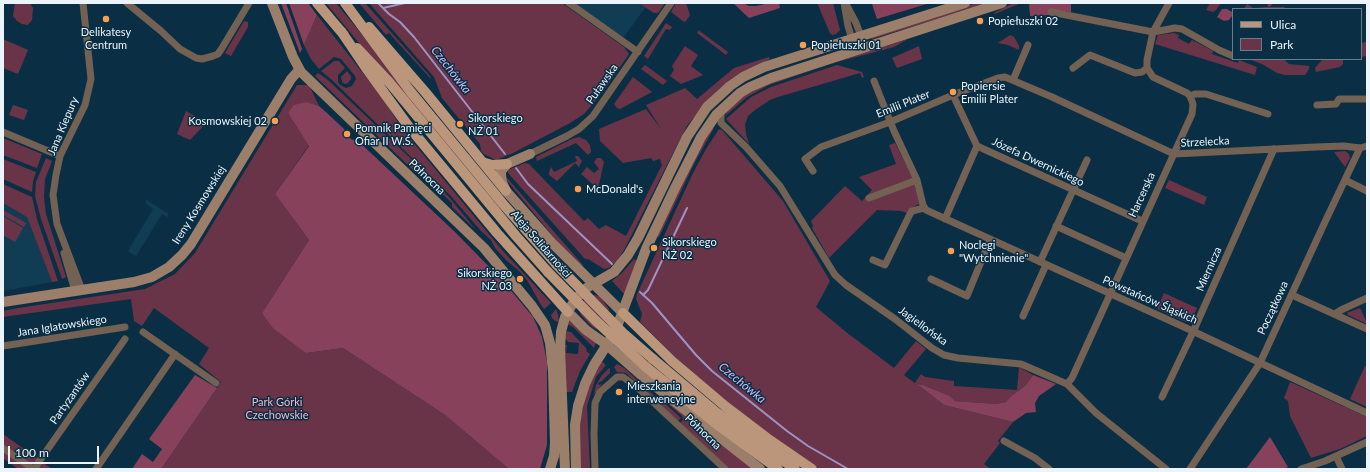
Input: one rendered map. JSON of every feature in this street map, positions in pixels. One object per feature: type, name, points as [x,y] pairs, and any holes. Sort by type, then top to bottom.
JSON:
[{"type":"main road","name":"Północna","points":[[272,3],[299,70],[484,248],[535,310],[546,327],[552,353],[555,439],[554,453],[550,469]]},
{"type":"main road","name":"Aleja Solidarności","points":[[317,3],[340,31],[389,82],[516,236],[583,308],[646,367],[719,426],[778,469]]},
{"type":"main road","name":"Aleja Solidarności","points":[[346,3],[425,110],[503,204],[556,264],[623,333],[653,359],[716,412],[795,469]]},
{"type":"main road","points":[[346,3],[376,34],[506,191],[542,232],[593,284],[672,361],[725,406],[767,438],[812,469]]},
{"type":"main road","points":[[565,469],[560,349],[563,324],[577,297],[593,284],[614,272],[628,255],[638,238],[690,131],[702,113],[718,96],[739,80],[764,67],[965,3]]},
{"type":"main road","points":[[576,469],[575,425],[580,397],[590,374],[615,332],[648,244],[693,151],[709,125],[721,110],[740,93],[764,81],[860,48],[1002,3]]},
{"type":"main road","points":[[340,31],[409,127],[497,233],[583,328],[607,345],[640,374],[760,469]]},
{"type":"main road","name":"Ireny Kosmowskiej","points":[[3,302],[147,278],[165,270],[178,259],[190,244],[290,80],[299,70]]},
{"type":"main road","points":[[482,162],[492,165],[507,164],[530,154]]},
{"type":"main road","points":[[506,191],[501,175],[507,164]]},
{"type":"street","name":"Jana Kiepury","points":[[78,290],[64,255],[55,217],[53,195],[60,156],[85,105],[91,79],[83,3]]},
{"type":"street","points":[[127,3],[180,49],[196,58],[202,59],[213,56],[222,48],[249,3]]},
{"type":"street","points":[[569,3],[638,52]]},
{"type":"street","name":"Puławska","points":[[530,154],[567,136],[579,129],[588,121],[602,104],[671,3]]},
{"type":"street","points":[[845,3],[856,23],[856,37],[860,48]]},
{"type":"street","points":[[1169,3],[1153,32],[1147,60],[1147,68],[1153,77],[1187,93],[1190,96],[1195,94],[1206,94],[1268,114]]},
{"type":"street","points":[[1051,12],[1153,32],[1175,28],[1182,29],[1218,50],[1232,56]]},
{"type":"street","points":[[1013,80],[1028,45]]},
{"type":"street","points":[[1073,68],[1090,55],[1135,73],[1142,72],[1147,68]]},
{"type":"street","name":"Emilii Plater","points":[[813,171],[805,159],[821,147],[890,122],[953,95],[998,78],[1013,80]]},
{"type":"street","name":"Strzelecka","points":[[1013,80],[1174,154],[1344,146],[1364,147]]},
{"type":"street","points":[[873,81],[890,122],[918,180],[924,208],[912,211],[885,265],[874,260]]},
{"type":"street","name":"Józefa Dwernickiego","points":[[953,95],[977,146],[1142,221]]},
{"type":"street","name":"Harcerska","points":[[1067,384],[1072,378],[1142,221],[1192,114],[1193,104],[1190,96]]},
{"type":"street","points":[[1317,105],[1336,104],[1340,99],[1367,99]]},
{"type":"street","points":[[709,125],[722,123],[721,110]]},
{"type":"street","name":"Jagiellońska","points":[[722,123],[746,147],[780,186],[835,275],[846,285],[895,319],[932,348],[944,355],[958,358],[1021,364],[1067,384],[1096,414],[1166,469]]},
{"type":"street","points":[[3,132],[60,156]]},
{"type":"street","points":[[945,219],[977,146]]},
{"type":"street","name":"Początkowa","points":[[1190,469],[1260,363],[1345,180],[1364,147]]},
{"type":"street","name":"Miernicza","points":[[1162,397],[1193,332],[1274,149]]},
{"type":"street","points":[[1023,316],[1056,226],[1087,160]]},
{"type":"street","points":[[869,198],[918,180]]},
{"type":"street","points":[[1345,180],[1367,190]]},
{"type":"street","name":"Powstańców Śląskich","points":[[924,208],[931,213],[1367,413]]},
{"type":"street","points":[[1056,226],[1126,258]]},
{"type":"street","points":[[931,279],[967,296],[990,240]]},
{"type":"street","points":[[1292,295],[1367,329]]},
{"type":"street","points":[[1335,314],[1367,298]]},
{"type":"street","name":"Jana Iglatowskiego","points":[[3,346],[125,327]]},
{"type":"street","points":[[143,332],[216,382]]},
{"type":"street","name":"Partyzantów","points":[[34,469],[125,339]]},
{"type":"street","points":[[96,469],[175,354]]},
{"type":"street","name":"Północna","points":[[595,469],[595,403],[597,397],[606,385],[617,377],[623,377],[644,393],[725,469]]},
{"type":"street","points":[[1004,441],[1035,458],[1049,469]]},
{"type":"street","points":[[1301,469],[1336,456],[1367,442]]},
{"type":"street","points":[[3,448],[34,469]]},
{"type":"street","points":[[1336,456],[1342,469]]},
{"type":"shaded area","points":[[281,3],[286,3],[302,49],[300,53]]},
{"type":"shaded area","points":[[289,3],[308,3],[317,15],[304,45]]},
{"type":"shaded area","points":[[573,3],[665,3],[658,13],[654,13],[645,8],[623,38]]},
{"type":"shaded area","points":[[733,3],[743,3],[749,6],[756,6],[765,3],[779,3],[780,8],[749,18]]},
{"type":"shaded area","points":[[930,3],[877,19],[872,4]]},
{"type":"shaded area","points":[[1029,3],[1071,3],[1071,12],[1049,10],[1048,15],[1030,16]]},
{"type":"shaded area","points":[[1222,9],[1227,9],[1232,12],[1232,16],[1229,20],[1224,21],[1217,17]]},
{"type":"shaded area","points":[[307,102],[319,106],[327,113],[344,129],[348,137],[353,140],[356,139],[455,232],[503,281],[533,317],[542,337],[547,362],[547,445],[540,469],[509,469],[445,415],[343,348],[306,353],[273,328],[262,313],[309,240],[275,194],[309,146],[288,113],[294,105]]},
{"type":"shaded area","points":[[145,199],[169,214],[167,217],[162,214],[136,256],[128,251],[153,209],[147,205]]},
{"type":"shaded area","points":[[3,203],[27,217],[52,282],[3,291]]},
{"type":"shaded area","points":[[195,375],[217,388],[161,469],[132,469],[142,454],[153,462],[162,449],[149,439]]},
{"type":"shaded area","points":[[1033,375],[1056,384],[1039,396],[1035,403],[1036,412],[1026,413],[1013,422],[944,405],[918,385],[923,385],[950,396],[955,401],[996,404],[1006,402],[1010,397],[1026,385]]},
{"type":"shaded area","points":[[1270,437],[1288,467],[1284,469],[1246,469]]},
{"type":"green space","points":[[15,3],[30,3],[33,8],[32,20],[28,25],[17,21],[13,16]]},
{"type":"green space","points":[[326,3],[336,3],[453,146],[448,151]]},
{"type":"green space","points":[[359,3],[365,3],[430,76],[431,79],[389,33],[386,35]]},
{"type":"green space","points":[[369,3],[562,3],[624,47],[629,54],[602,93],[584,114],[513,153],[496,160],[481,151],[480,144],[442,98],[434,77]]},
{"type":"green space","points":[[639,3],[665,3],[658,13],[654,13]]},
{"type":"green space","points":[[676,3],[686,3],[690,15],[684,22],[671,12]]},
{"type":"green space","points":[[817,3],[833,3],[840,30],[836,34],[832,35],[830,33]]},
{"type":"green space","points":[[976,3],[990,3],[872,39],[870,38]]},
{"type":"green space","points":[[1013,3],[1021,3],[995,14],[994,13]]},
{"type":"green space","points":[[1210,3],[1221,3],[1213,12],[1206,10]]},
{"type":"green space","points":[[1267,3],[1273,3],[1270,7],[1285,8],[1253,8],[1268,7]]},
{"type":"green space","points":[[1247,4],[1253,8],[1245,8]]},
{"type":"green space","points":[[317,15],[381,96],[403,130],[502,250],[551,303],[544,309],[527,280],[495,248],[491,240],[481,231],[450,195],[321,71],[334,61],[339,61],[345,68],[338,75],[338,82],[346,88],[352,86],[356,79],[355,76],[341,59],[334,57],[319,69],[311,59],[304,45]]},
{"type":"green space","points":[[244,21],[248,22],[248,27],[231,56],[225,53]]},
{"type":"green space","points":[[666,23],[672,27],[670,30],[666,29],[648,59],[644,56]]},
{"type":"green space","points":[[699,30],[728,52],[726,55],[697,33]]},
{"type":"green space","points":[[1174,33],[1179,35],[1178,38],[1189,44],[1192,40],[1213,51],[1212,54],[1238,63],[1239,60],[1257,67],[1255,75],[1155,44],[1158,35]]},
{"type":"green space","points":[[1010,35],[1014,37],[1019,46],[1019,50],[1008,45],[998,43]]},
{"type":"green space","points":[[3,39],[28,50],[18,74],[3,68]]},
{"type":"green space","points":[[908,39],[894,47],[835,62]]},
{"type":"green space","points":[[1367,41],[1367,56],[1362,57],[1362,42],[1363,43]]},
{"type":"green space","points":[[685,46],[698,55],[691,66],[703,75],[681,84],[670,76],[674,70],[672,66]]},
{"type":"green space","points":[[919,46],[922,59],[897,68],[892,58]]},
{"type":"green space","points":[[769,57],[770,59],[733,78],[719,89],[687,126],[624,250],[617,261],[609,268],[604,269],[588,259],[585,259],[508,173],[508,170],[525,163],[529,164],[584,221],[588,218],[599,229],[606,225],[626,236],[662,165],[660,159],[653,161],[651,158],[623,163],[600,141],[599,129],[646,109],[661,129],[646,105],[685,88],[697,99],[734,68]]},
{"type":"green space","points":[[1251,60],[1285,60],[1289,64],[1309,66],[1309,69],[1305,75],[1285,75],[1277,73],[1262,64]]},
{"type":"green space","points":[[1322,60],[1343,60],[1343,64],[1340,67],[1316,72],[1315,68]]},
{"type":"green space","points":[[645,65],[667,81],[663,85],[641,69]]},
{"type":"green space","points":[[826,65],[769,85],[747,97],[725,116],[727,111],[739,99],[762,86]]},
{"type":"green space","points":[[837,65],[862,72],[864,77],[862,78],[860,73],[770,100],[748,116],[745,124],[749,144],[726,119],[751,97],[771,87]]},
{"type":"green space","points":[[347,71],[351,76],[351,79],[345,84],[342,82],[341,77]]},
{"type":"green space","points":[[318,73],[328,80],[428,175],[448,196],[476,230],[452,207],[452,203],[421,174],[412,169],[315,76]]},
{"type":"green space","points":[[633,77],[652,92],[620,109],[617,108],[614,104]]},
{"type":"green space","name":"Park Górki Czechowskie","points":[[297,85],[309,85],[319,106],[307,102],[288,113],[309,145],[275,194],[309,240],[262,313],[306,353],[343,348],[445,415],[509,469],[161,469],[221,382],[199,364],[209,348],[154,308],[142,326],[134,321],[131,299],[3,317],[3,311],[18,308],[145,289],[175,274],[195,253]]},
{"type":"green space","points":[[13,105],[28,110],[24,120],[9,115]]},
{"type":"green space","points":[[186,111],[206,123],[190,140],[177,134]]},
{"type":"green space","points":[[714,128],[695,162],[659,237],[657,236],[699,149]]},
{"type":"green space","points":[[719,129],[722,130],[783,201],[830,281],[816,307],[846,332],[894,368],[916,341],[926,349],[904,375],[915,383],[921,374],[925,377],[954,381],[954,386],[1017,390],[1019,367],[1033,375],[1026,385],[1010,397],[1006,402],[996,404],[955,401],[950,396],[923,385],[919,386],[944,405],[1013,422],[998,441],[1000,443],[984,464],[991,469],[820,469],[777,441],[716,393],[672,354],[640,322],[642,314],[636,299],[637,294],[693,173]]},
{"type":"green space","points":[[579,137],[586,140],[590,145],[591,152],[588,155],[576,143],[537,161],[536,157]]},
{"type":"green space","points":[[3,138],[42,154],[37,168],[3,155]]},
{"type":"green space","points":[[895,143],[912,177],[919,204],[911,208],[907,213],[901,211],[877,210],[829,258],[812,228],[813,226],[811,221],[845,186],[862,201],[872,190],[859,177],[896,164],[889,145]]},
{"type":"green space","points":[[1345,151],[1349,154],[1350,158],[1345,167],[1334,152]]},
{"type":"green space","points":[[575,156],[578,156],[582,161],[579,167],[575,163],[557,181],[549,175],[551,167],[554,172],[577,161]]},
{"type":"green space","points":[[46,158],[52,161],[45,179],[44,197],[46,214],[66,277],[62,279],[41,219],[35,196],[36,182]]},
{"type":"green space","points":[[597,158],[601,158],[604,162],[598,189],[581,174],[587,167],[594,173],[599,169],[594,162]]},
{"type":"green space","points":[[3,159],[36,172],[32,192],[3,179]]},
{"type":"green space","points":[[505,178],[508,179],[583,265],[582,266],[560,245]]},
{"type":"green space","points":[[1169,180],[1207,197],[1204,205],[1165,188]]},
{"type":"green space","points":[[3,184],[32,197],[37,219],[58,281],[52,282],[27,217],[3,203]]},
{"type":"green space","points":[[3,210],[26,223],[24,227],[3,215]]},
{"type":"green space","points":[[3,216],[23,228],[15,242],[3,235]]},
{"type":"green space","points":[[634,259],[637,261],[625,295],[612,281],[622,273]]},
{"type":"green space","points":[[1164,293],[1197,308],[1192,320],[1186,322],[1157,309]]},
{"type":"green space","points":[[589,296],[599,296],[609,309],[607,319],[600,328],[596,329],[591,326],[581,315],[579,310],[583,301]]},
{"type":"green space","points":[[1360,308],[1367,324],[1348,315],[1347,313]]},
{"type":"green space","points":[[556,309],[559,322],[555,321],[551,315]]},
{"type":"green space","points":[[568,319],[596,343],[594,348],[573,327],[567,324]]},
{"type":"green space","points":[[565,331],[571,332],[590,354],[580,371],[572,392],[565,392],[565,345],[567,345],[566,353],[578,354],[579,343],[568,342],[565,338]]},
{"type":"green space","points":[[601,361],[606,365],[596,377],[587,406],[590,469],[579,469],[578,433],[585,395]]},
{"type":"green space","points":[[617,364],[624,368],[681,418],[678,421],[626,373],[617,372],[614,367]]},
{"type":"green space","points":[[1365,366],[1367,367],[1367,407],[1350,399]]},
{"type":"green space","points":[[610,368],[610,373],[598,383],[599,385],[602,384],[594,395],[596,385],[602,375]]},
{"type":"green space","points":[[1290,382],[1367,417],[1367,436],[1340,449],[1311,458],[1290,416],[1288,401],[1284,398]]},
{"type":"green space","points":[[666,402],[682,409],[752,469],[729,469],[680,423],[683,420],[682,416]]},
{"type":"green space","points":[[3,434],[52,469],[18,469],[3,458]]},
{"type":"waterway","name":"Czechówka","points":[[378,3],[400,22],[414,37],[505,154]]},
{"type":"waterway","points":[[383,8],[405,3]]},
{"type":"waterway","name":"Czechówka","points":[[516,168],[528,184],[612,264]]},
{"type":"waterway","points":[[643,295],[648,290],[687,208]]},
{"type":"waterway","name":"Czechówka","points":[[640,292],[652,303],[696,355],[712,371],[787,431],[808,446],[848,469]]},
{"type":"place","name":"Delikatesy Centrum","points":[[106,19]]},
{"type":"place","name":"Popiełuszki 02","points":[[980,21]]},
{"type":"place","name":"Popiełuszki 01","points":[[803,45]]},
{"type":"place","name":"Popiersie Emilii Plater","points":[[953,92]]},
{"type":"place","name":"Kosmowskiej 02","points":[[275,121]]},
{"type":"place","name":"Sikorskiego NŻ 01","points":[[460,124]]},
{"type":"place","name":"Pomnik Pamięci Ofiar II W.Ś.","points":[[347,134]]},
{"type":"place","name":"McDonald's","points":[[578,189]]},
{"type":"place","name":"Sikorskiego NŻ 02","points":[[654,248]]},
{"type":"place","name":"Noclegi \"Wytchnienie\"","points":[[951,251]]},
{"type":"place","name":"Sikorskiego NŻ 03","points":[[520,279]]},
{"type":"place","name":"Mieszkania interwencyjne","points":[[619,392]]}]
